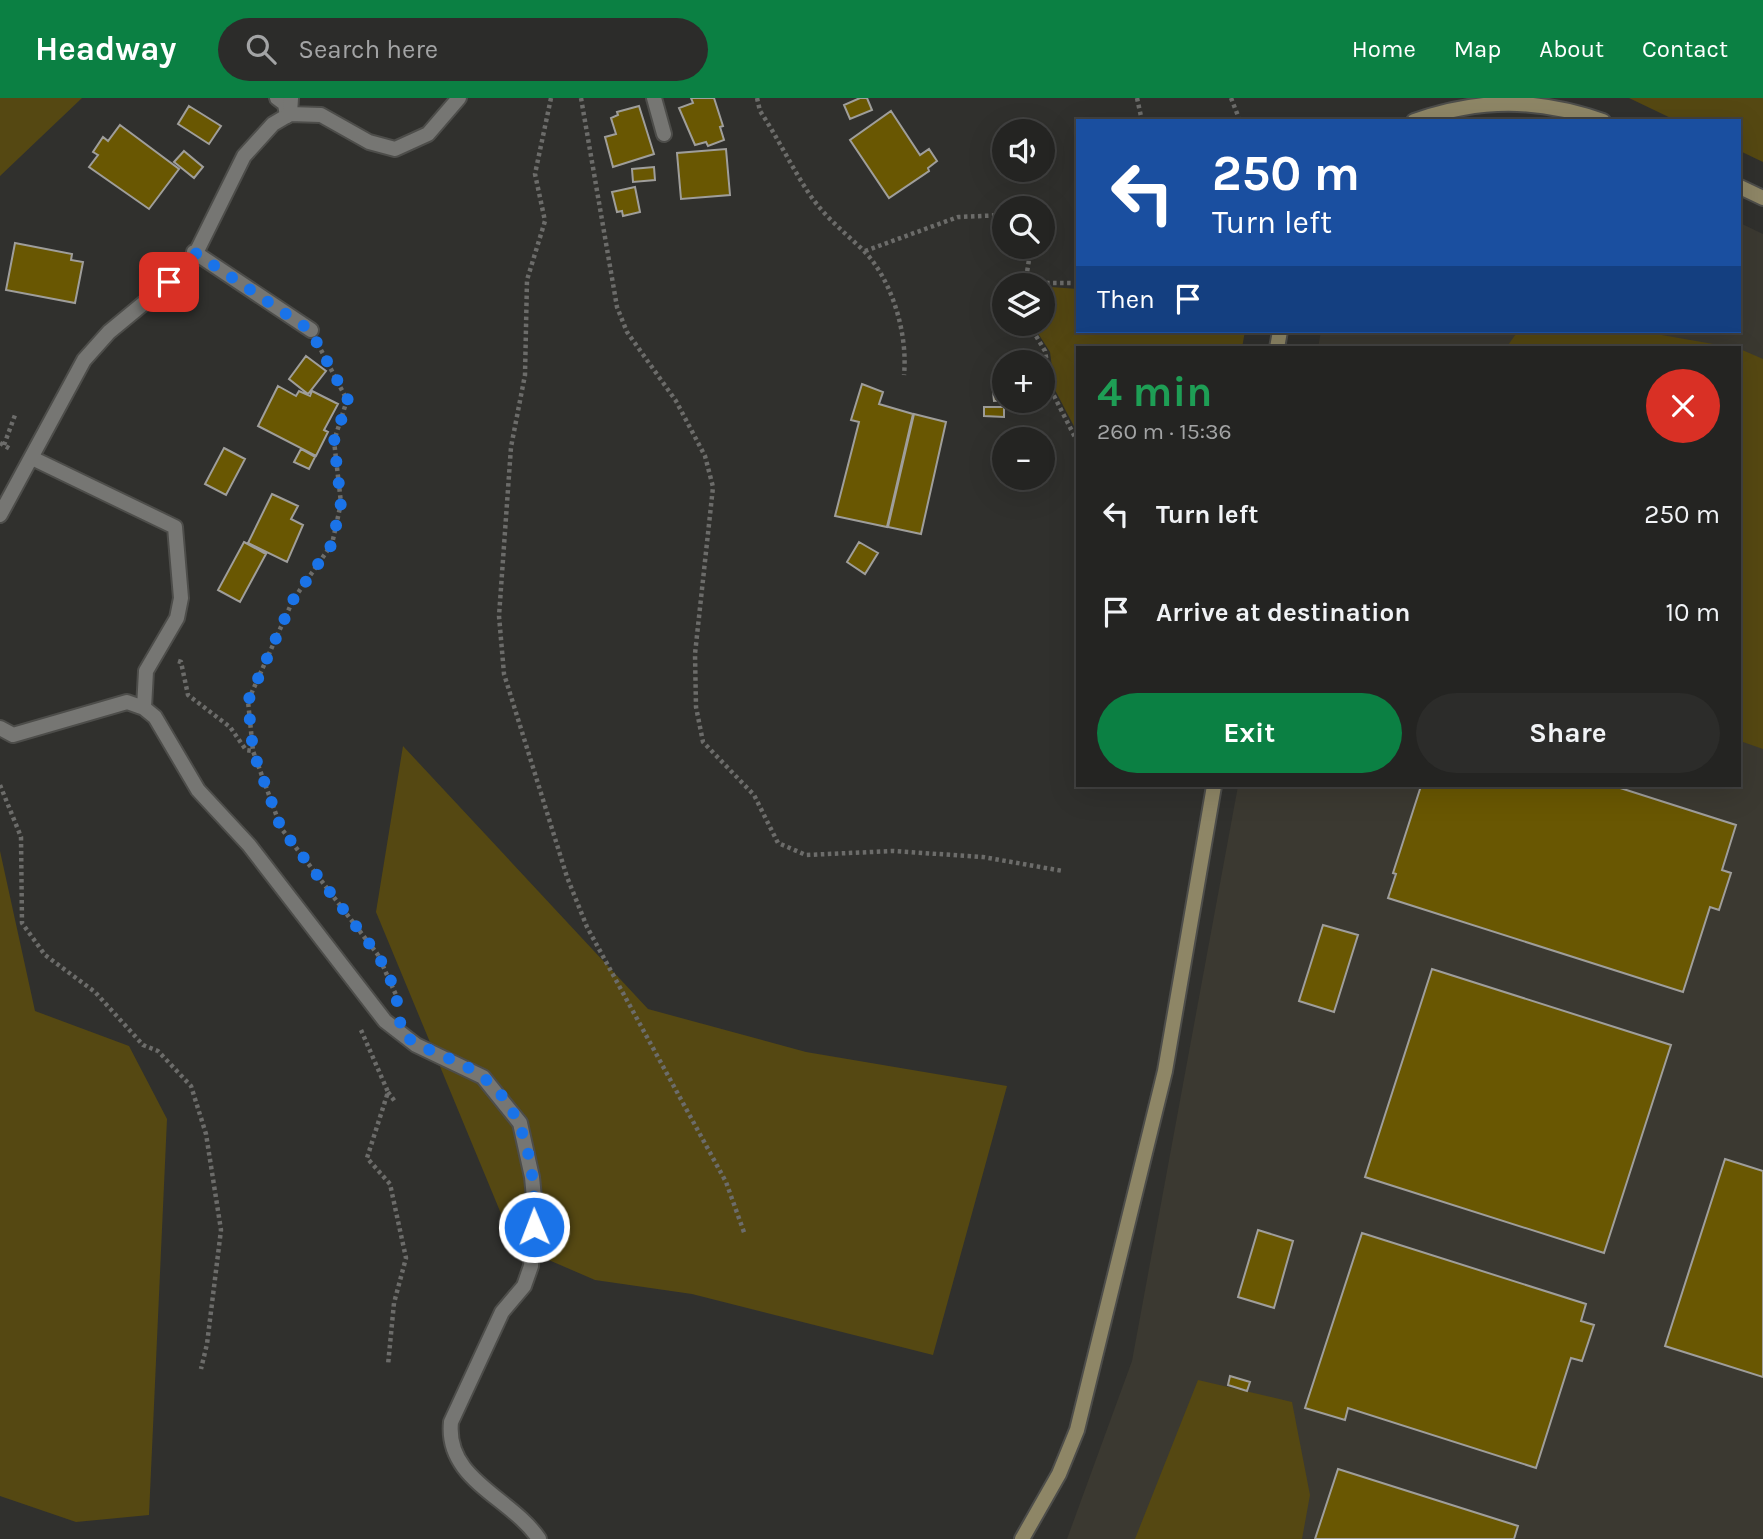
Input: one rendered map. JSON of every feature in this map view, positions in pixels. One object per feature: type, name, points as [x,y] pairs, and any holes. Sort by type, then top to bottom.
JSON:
[{"type":"street","points":[[277,98],[285,104],[289,115]]},
{"type":"street","points":[[289,115],[290,98]]},
{"type":"street","points":[[0,515],[84,360],[109,332],[190,265],[194,252],[244,156],[274,124],[289,115],[321,116],[369,142],[395,149],[428,134],[459,98]]},
{"type":"street","points":[[654,98],[664,134]]},
{"type":"street","points":[[1419,119],[1438,111],[1480,102],[1516,100],[1557,105],[1597,119]]},
{"type":"street","points":[[1741,187],[1763,198]]},
{"type":"street","points":[[194,252],[310,330]]},
{"type":"street","points":[[32,458],[175,527],[181,598],[177,618],[149,662],[144,708]]},
{"type":"street","points":[[0,728],[13,735],[127,702],[144,708],[155,717],[198,790],[249,845],[385,1021],[416,1045],[484,1077],[520,1123],[526,1144],[535,1208],[531,1266],[524,1286],[502,1312],[451,1422],[449,1439],[462,1469],[528,1523],[539,1539]]},
{"type":"street","points":[[1022,1539],[1059,1474],[1077,1430],[1165,1071],[1214,787]]},
{"type":"path","points":[[551,98],[535,174],[545,221],[527,280],[525,375],[511,447],[499,616],[504,674],[567,877],[587,927],[726,1182],[745,1235]]},
{"type":"path","points":[[581,98],[617,306],[626,332],[676,401],[700,445],[713,487],[695,654],[696,707],[703,741],[754,795],[778,843],[806,855],[893,851],[983,857],[1063,871]]},
{"type":"path","points":[[757,98],[760,111],[811,196],[837,228],[864,251],[900,316],[906,356],[904,375]]},
{"type":"path","points":[[1137,98],[1142,119]]},
{"type":"path","points":[[1231,98],[1239,119]]},
{"type":"path","points":[[864,251],[958,217],[992,216]]},
{"type":"path","points":[[1055,283],[1076,283]]},
{"type":"path","points":[[310,330],[348,400],[334,441],[341,503],[332,544],[293,600],[248,701],[253,751],[281,828],[378,955],[395,989],[402,1034]]},
{"type":"path","points":[[1036,336],[1045,351],[1052,392],[1076,439]]},
{"type":"path","points":[[1,444],[15,415]]},
{"type":"path","points":[[149,662],[162,669],[176,660],[181,662],[188,695],[230,727],[246,750],[253,751]]},
{"type":"path","points":[[0,785],[21,836],[22,923],[44,955],[95,992],[143,1045],[158,1051],[191,1086],[206,1134],[221,1230],[207,1344],[201,1369]]},
{"type":"path","points":[[358,1022],[388,1092],[396,1103]]},
{"type":"path","points":[[388,1092],[368,1158],[390,1185],[406,1258],[394,1303],[388,1366]]},
{"type":"shaded area","points":[[0,98],[82,98],[0,176]]},
{"type":"shaded area","points":[[1629,98],[1763,98],[1763,162],[1741,151],[1741,119],[1673,119]]},
{"type":"shaded area","points":[[1741,223],[1763,234],[1763,1539],[1067,1539],[1132,1361],[1238,787],[1741,787],[1741,346],[1318,346],[1321,333],[1741,333]]},
{"type":"shaded area","points":[[1055,287],[1076,289],[1076,333],[1245,333],[1242,346],[1076,346],[1076,430],[1055,390],[1055,350],[1049,350],[1040,336],[1055,336]]},
{"type":"shaded area","points":[[1517,333],[1650,333],[1725,346],[1507,346]]},
{"type":"shaded area","points":[[1741,349],[1763,359],[1763,749],[1741,741]]},
{"type":"shaded area","points":[[403,746],[648,1009],[806,1052],[1007,1086],[933,1355],[692,1294],[595,1280],[514,1245],[376,912]]},
{"type":"shaded area","points":[[0,851],[35,1011],[129,1046],[167,1119],[149,1515],[76,1522],[0,1496]]},
{"type":"shaded area","points":[[1198,1380],[1292,1402],[1310,1495],[1302,1539],[1135,1539]]},
{"type":"building","points":[[691,98],[714,98],[723,126],[720,127],[724,140],[708,146],[706,142],[695,145],[679,108],[693,103]]},
{"type":"building","points":[[867,98],[872,110],[850,119],[844,105]]},
{"type":"building","points":[[189,106],[221,126],[209,144],[178,124]]},
{"type":"building","points":[[639,106],[654,154],[613,167],[605,137],[616,134],[611,118],[618,115],[617,112]]},
{"type":"building","points":[[891,111],[920,155],[929,149],[937,161],[928,168],[929,171],[889,198],[850,140]]},
{"type":"building","points":[[120,125],[179,169],[149,209],[89,167],[98,155],[93,152],[103,137],[108,141]]},
{"type":"building","points":[[726,149],[730,195],[681,199],[677,153]]},
{"type":"building","points":[[184,151],[203,167],[194,178],[174,162]]},
{"type":"building","points":[[654,167],[655,180],[633,182],[632,169]]},
{"type":"building","points":[[635,187],[640,212],[623,216],[622,211],[617,212],[612,192]]},
{"type":"building","points":[[15,243],[72,254],[71,260],[83,262],[75,303],[6,290]]},
{"type":"building","points":[[306,356],[326,371],[308,394],[289,379]]},
{"type":"building","points":[[862,384],[883,392],[879,404],[913,414],[887,527],[835,516],[859,422],[851,420]]},
{"type":"building","points":[[278,386],[296,396],[299,391],[310,396],[312,391],[338,404],[324,430],[328,432],[316,456],[258,426]]},
{"type":"building","points":[[984,407],[992,407],[992,413],[1004,413],[1004,417],[984,416]]},
{"type":"building","points":[[914,414],[946,422],[921,534],[888,527]]},
{"type":"building","points":[[224,448],[245,459],[226,495],[205,484]]},
{"type":"building","points":[[301,449],[315,457],[309,469],[294,462]]},
{"type":"building","points":[[272,494],[298,506],[291,519],[303,525],[287,562],[248,543]]},
{"type":"building","points":[[244,542],[266,554],[240,602],[218,590]]},
{"type":"building","points":[[859,542],[878,553],[865,574],[847,562]]},
{"type":"building","points":[[1421,787],[1617,787],[1736,825],[1722,870],[1731,873],[1719,910],[1710,907],[1683,992],[1388,898],[1396,874],[1393,873]]},
{"type":"building","points":[[1323,925],[1358,935],[1334,1012],[1299,1001]]},
{"type":"building","points":[[1432,969],[1671,1045],[1604,1253],[1365,1177]]},
{"type":"building","points":[[1725,1159],[1763,1171],[1763,1377],[1665,1346]]},
{"type":"building","points":[[1258,1230],[1293,1241],[1274,1308],[1238,1297]]},
{"type":"building","points":[[1362,1233],[1586,1304],[1581,1321],[1594,1325],[1582,1361],[1571,1358],[1536,1468],[1348,1408],[1345,1420],[1305,1408]]},
{"type":"building","points":[[1230,1376],[1250,1382],[1247,1391],[1228,1385]]},
{"type":"building","points":[[1338,1469],[1518,1526],[1514,1539],[1315,1539]]},
{"type":"route","points":[[169,282],[190,265],[194,252],[310,330],[348,400],[334,441],[341,503],[332,544],[293,600],[248,701],[253,751],[281,828],[378,955],[395,989],[402,1034],[416,1045],[484,1077],[505,1100],[520,1123],[532,1177],[534,1227]]}]
